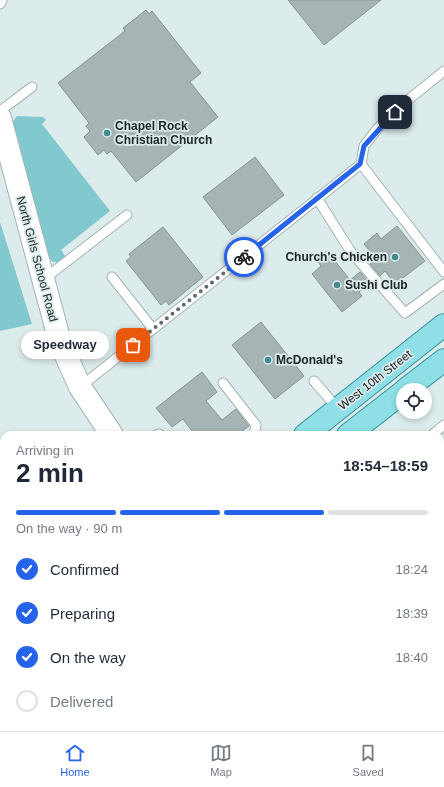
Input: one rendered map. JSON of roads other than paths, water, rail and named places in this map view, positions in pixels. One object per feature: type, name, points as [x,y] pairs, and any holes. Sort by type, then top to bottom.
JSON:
[{"type":"main road","name":"North Girls School Road","points":[[0,118],[42,280],[58,335],[80,387],[109,431]]},
{"type":"main road","name":"West 10th Street","points":[[310,431],[338,409],[378,373],[444,325]]},
{"type":"main road","points":[[414,383],[444,360]]},
{"type":"main road","points":[[353,431],[396,397]]},
{"type":"lane","points":[[0,4],[2,0]]},
{"type":"lane","points":[[80,387],[360,164],[364,146],[378,128],[403,104],[444,71]]},
{"type":"lane","points":[[0,111],[32,87]]},
{"type":"lane","points":[[360,164],[444,272]]},
{"type":"lane","points":[[317,198],[351,252],[405,314],[444,284]]},
{"type":"lane","points":[[42,280],[127,215]]},
{"type":"lane","points":[[112,276],[153,329]]},
{"type":"lane","points":[[314,381],[338,409]]},
{"type":"lane","points":[[223,383],[256,425],[255,431]]},
{"type":"place","name":"Chapel Rock Christian Church","points":[[107,133]]},
{"type":"place","name":"Church's Chicken","points":[[395,257]]},
{"type":"place","name":"Sushi Club","points":[[337,285]]},
{"type":"place","name":"Speedway","points":[[133,345]]},
{"type":"place","name":"McDonald's","points":[[268,360]]}]
